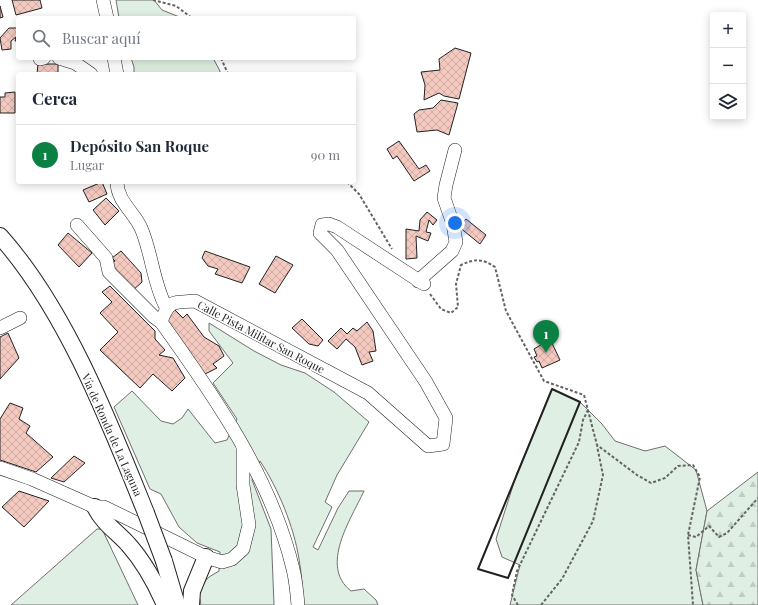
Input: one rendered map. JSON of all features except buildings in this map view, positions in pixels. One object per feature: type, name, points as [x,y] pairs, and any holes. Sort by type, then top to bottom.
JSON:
[{"type":"main road","name":"Vía de Ronda de La Laguna","points":[[0,236],[35,280],[65,332],[105,414],[146,513],[164,561],[177,605]]},
{"type":"main road","points":[[95,507],[101,518],[128,544],[144,566],[165,605]]},
{"type":"main road","points":[[191,605],[192,591],[206,557]]},
{"type":"street","points":[[103,0],[107,16]]},
{"type":"street","points":[[65,60],[74,63],[88,72]]},
{"type":"street","points":[[114,60],[117,72]]},
{"type":"street","points":[[421,283],[452,251],[456,242],[453,224],[444,198],[455,150]]},
{"type":"street","points":[[118,184],[124,205],[141,228],[160,295],[166,307],[161,322]]},
{"type":"street","name":"Calle Pista Militar San Roque","points":[[166,307],[172,303],[195,301],[245,326],[368,394],[428,446],[443,444],[446,418],[426,382],[337,250],[320,233],[322,225],[329,224],[337,227],[421,283]]},
{"type":"street","points":[[77,225],[106,258],[109,272],[154,317],[161,322],[201,377],[243,444],[285,540],[294,570],[298,605]]},
{"type":"street","points":[[0,328],[20,318]]},
{"type":"street","points":[[0,468],[32,479],[95,507],[104,507],[206,557],[222,562],[232,559],[244,549],[249,525],[243,485],[243,444]]},
{"type":"path","points":[[153,0],[176,6],[189,16]]},
{"type":"path","points":[[222,60],[227,72]]},
{"type":"path","points":[[349,184],[359,194],[396,255]]},
{"type":"path","points":[[421,283],[441,310],[451,313],[458,307],[456,284],[461,265],[474,259],[488,262],[494,267],[506,311],[544,381],[584,395],[603,475],[593,522],[562,579],[541,605]]},
{"type":"path","points":[[518,605],[512,595],[517,571],[579,442],[583,420],[588,410]]},
{"type":"path","points":[[597,445],[637,475],[651,483],[665,478],[678,466],[693,465],[700,477],[688,535],[693,605]]},
{"type":"path","points":[[688,535],[696,538],[709,526],[719,537],[727,533],[758,498]]},
{"type":"green space","points":[[116,0],[154,0],[162,10],[177,16],[119,16]]},
{"type":"green space","points":[[132,60],[214,60],[220,71],[134,72]]},
{"type":"green space","points":[[209,323],[254,351],[281,365],[305,373],[334,392],[369,422],[337,475],[325,502],[332,507],[313,547],[318,550],[338,508],[349,491],[364,491],[341,542],[338,556],[338,569],[342,581],[351,591],[364,589],[376,600],[378,605],[304,605],[297,547],[279,495],[260,461],[252,480],[271,529],[274,605],[201,605],[198,589],[209,577],[219,571],[220,552],[197,543],[179,527],[161,494],[150,489],[114,407],[132,391],[161,421],[173,424],[182,418],[188,409],[215,443],[227,440],[237,419],[213,383],[233,363],[209,331]]},
{"type":"green space","points":[[552,389],[580,402],[602,424],[615,441],[645,451],[665,446],[696,470],[707,511],[696,570],[703,605],[510,605],[520,565],[502,557],[496,539],[517,473]]},
{"type":"green space","points":[[758,472],[758,605],[703,605],[696,570],[707,511]]},
{"type":"green space","points":[[97,529],[102,529],[138,605],[11,605]]},
{"type":"wall","points":[[552,389],[580,402],[508,578],[478,569],[552,389]]},
{"type":"place","name":"Depósito San Roque","points":[[546,353]]}]
